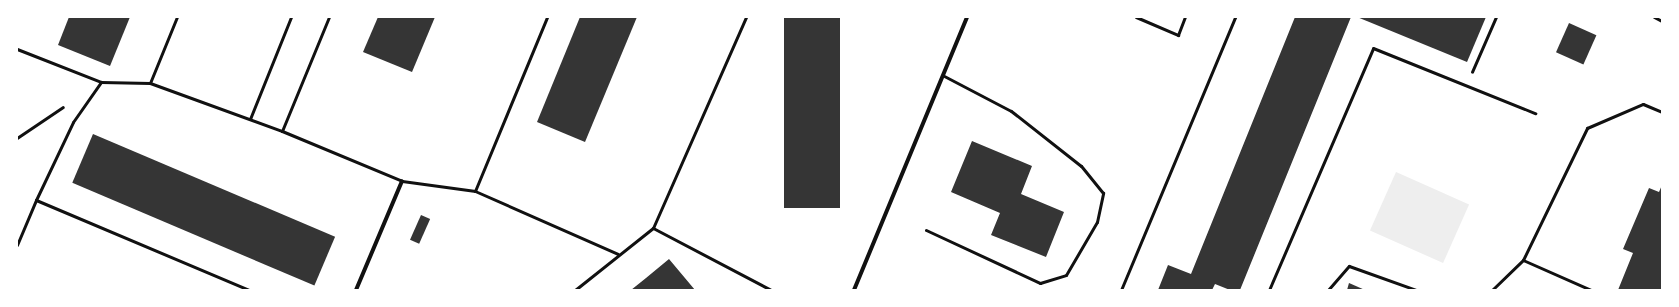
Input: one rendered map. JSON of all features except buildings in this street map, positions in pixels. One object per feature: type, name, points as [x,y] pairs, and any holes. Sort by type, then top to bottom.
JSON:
[{"type":"street","points":[[854,290],[944,76],[967,17]]},
{"type":"street","points":[[356,290],[402,181]]},
{"type":"lane","points":[[150,83],[177,17]]},
{"type":"lane","points":[[250,119],[291,17]]},
{"type":"lane","points":[[282,131],[329,17]]},
{"type":"lane","points":[[475,191],[547,17]]},
{"type":"lane","points":[[575,290],[652,228],[746,17]]},
{"type":"lane","points":[[1136,17],[1178,35],[1186,17]]},
{"type":"lane","points":[[1121,290],[1235,17]]},
{"type":"lane","points":[[1654,17],[1662,21]]},
{"type":"lane","points":[[1269,290],[1373,48],[1535,113]]},
{"type":"lane","points":[[17,49],[101,82],[150,83],[282,131],[402,181],[475,191],[618,254]]},
{"type":"lane","points":[[926,230],[1040,283],[1066,275],[1097,222],[1103,193],[1081,166],[1011,111],[944,76]]},
{"type":"lane","points":[[17,245],[36,200],[73,122],[101,82]]},
{"type":"lane","points":[[1492,290],[1523,260],[1587,128],[1643,104],[1662,112]]},
{"type":"lane","points":[[36,200],[249,290]]},
{"type":"lane","points":[[652,228],[771,290]]},
{"type":"lane","points":[[1523,260],[1591,290]]},
{"type":"lane","points":[[1328,290],[1349,266],[1416,290]]},
{"type":"path","points":[[1467,85],[1496,17]]},
{"type":"path","points":[[17,138],[68,103]]},
{"type":"shaded area","points":[[1396,172],[1469,205],[1443,263],[1370,230]]}]
